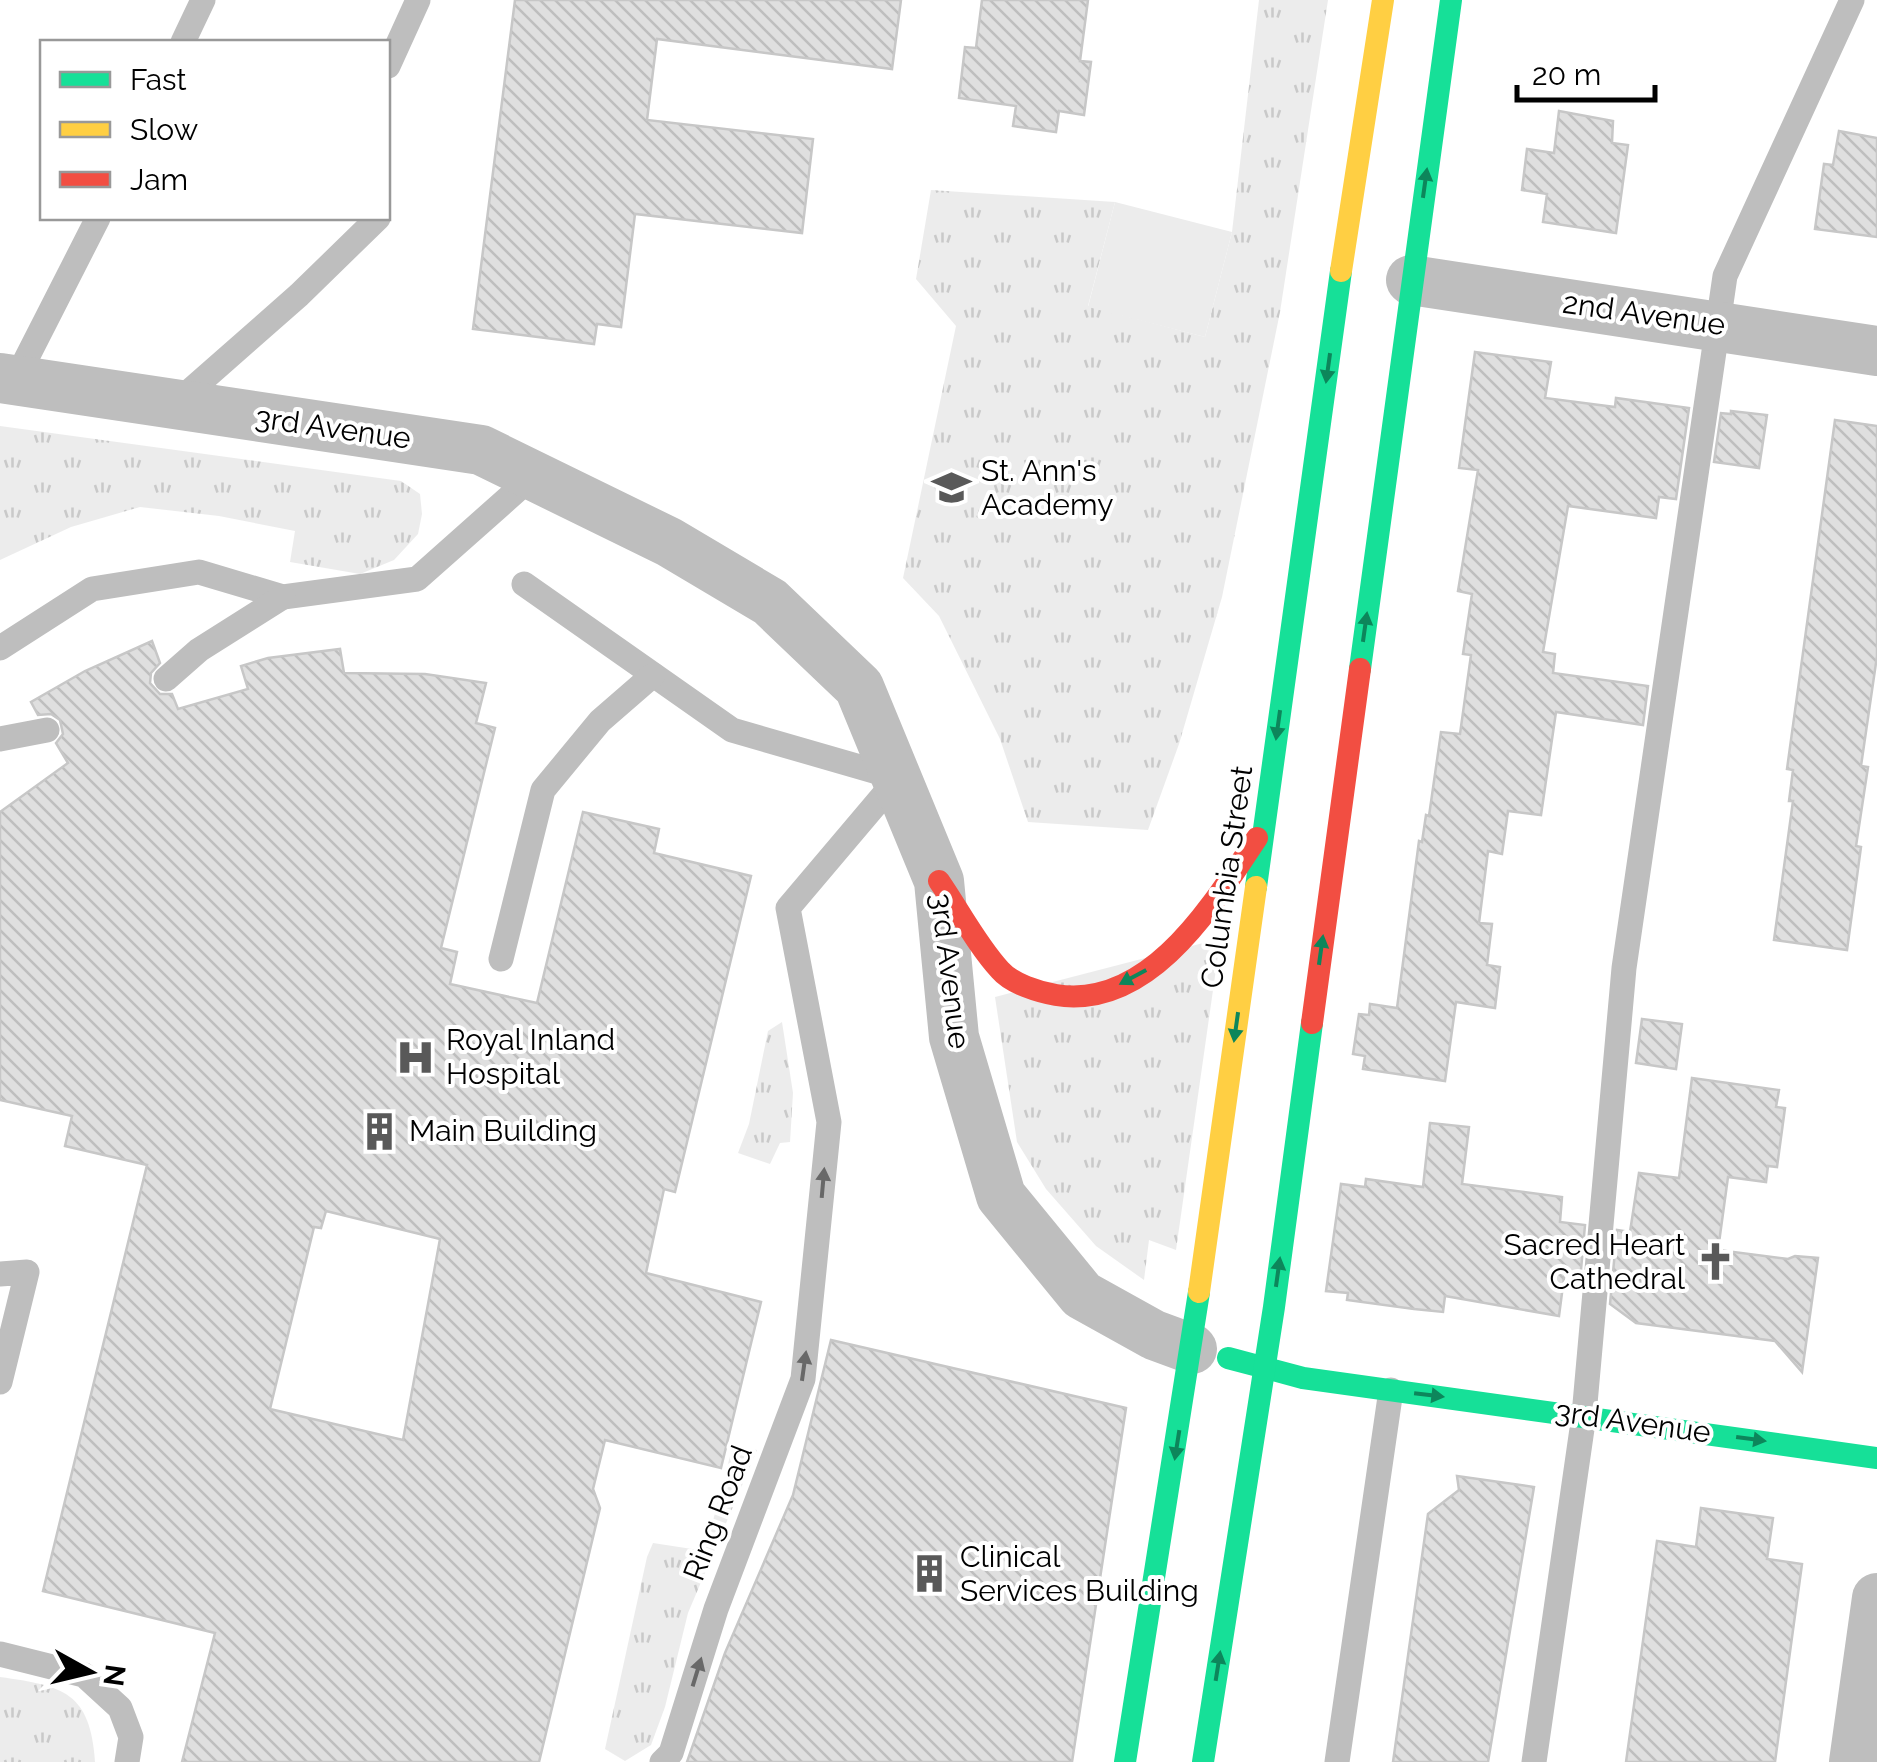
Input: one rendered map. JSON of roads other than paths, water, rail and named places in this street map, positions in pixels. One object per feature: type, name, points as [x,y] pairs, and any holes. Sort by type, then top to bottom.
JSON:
[{"type":"main road","name":"Columbia Street","points":[[1125,1762],[1192,1349],[1341,272],[1383,0]]},
{"type":"main road","points":[[1203,1762],[1264,1368],[1451,0]]},
{"type":"main road","points":[[940,881],[1002,972],[1040,992],[1076,998],[1115,986],[1164,960],[1202,920],[1264,827]]},
{"type":"main road","name":"3rd Avenue","points":[[1192,1349],[1303,1378],[1584,1414],[1877,1458]]},
{"type":"street","name":"2nd Avenue","points":[[1411,280],[1877,350]]},
{"type":"street","name":"3rd Avenue","points":[[8,380],[481,450],[669,542],[770,602],[859,687],[940,881],[954,1037],[1001,1196],[1082,1295],[1154,1336],[1192,1349]]},
{"type":"street","points":[[1854,1762],[1877,1598]]},
{"type":"lane","points":[[184,40],[203,0]]},
{"type":"lane","points":[[390,62],[418,0]]},
{"type":"lane","points":[[1534,1762],[1584,1414],[1624,968],[1725,276],[1852,0]]},
{"type":"lane","points":[[8,380],[97,220]]},
{"type":"lane","points":[[174,404],[299,295],[376,220]]},
{"type":"lane","points":[[0,648],[92,589],[199,572],[283,596],[418,579],[533,476]]},
{"type":"lane","points":[[524,584],[732,730],[898,778]]},
{"type":"lane","points":[[166,680],[199,650],[283,596]]},
{"type":"lane","points":[[501,959],[542,790],[600,721],[653,674]]},
{"type":"lane","points":[[0,739],[47,730]]},
{"type":"lane","name":"Ring Road","points":[[662,1762],[671,1753],[716,1608],[803,1379],[829,1122],[788,908],[898,778]]},
{"type":"lane","points":[[0,1274],[26,1272],[0,1382]]},
{"type":"lane","points":[[1337,1762],[1391,1390]]},
{"type":"lane","points":[[0,1654],[84,1675],[120,1708],[131,1737],[127,1762]]},
{"type":"place","name":"St. Ann's Academy","points":[[951,488]]},
{"type":"place","name":"Royal Inland Hospital","points":[[416,1057]]},
{"type":"place","name":"Main Building","points":[[379,1131]]},
{"type":"place","name":"Sacred Heart Cathedral","points":[[1715,1262]]},
{"type":"place","name":"Clinical Services Building","points":[[930,1574]]}]
